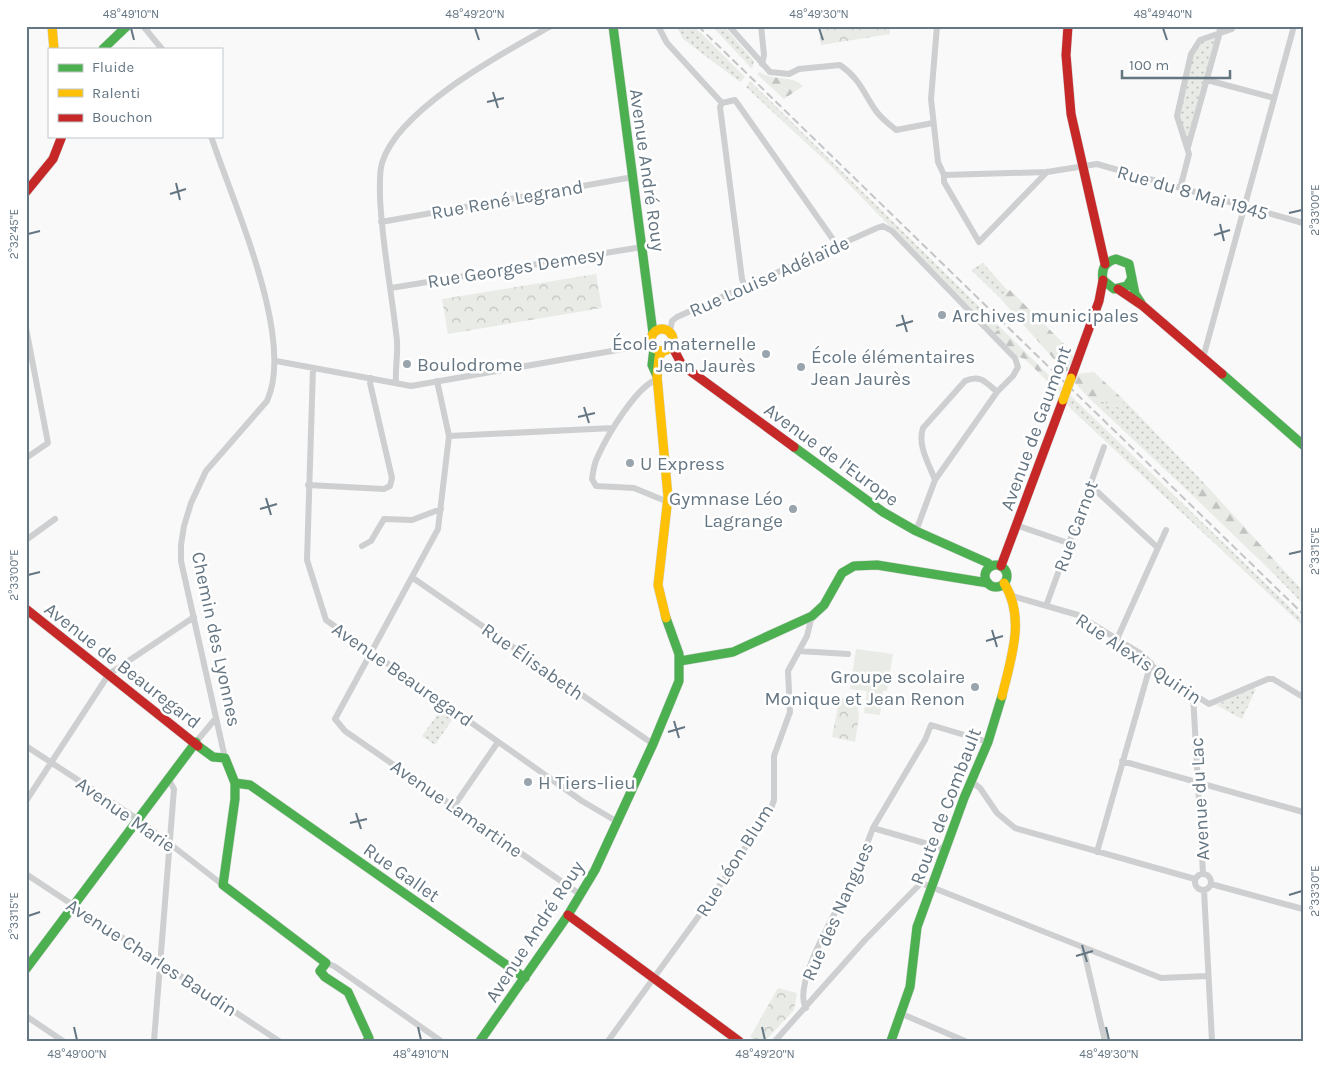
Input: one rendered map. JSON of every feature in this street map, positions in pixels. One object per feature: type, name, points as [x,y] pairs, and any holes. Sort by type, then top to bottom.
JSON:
[{"type":"street","points":[[52,26],[54,48]]},
{"type":"street","points":[[104,48],[127,26]]},
{"type":"street","points":[[143,26],[161,48]]},
{"type":"street","points":[[396,383],[397,344],[381,222],[381,165],[396,134],[452,88],[500,54],[550,26]]},
{"type":"street","points":[[658,26],[667,43],[722,103]]},
{"type":"street","points":[[729,26],[762,64],[775,74],[790,74],[799,69],[840,65],[853,74],[878,113],[896,130],[933,123]]},
{"type":"street","points":[[762,26],[764,55],[762,64]]},
{"type":"street","points":[[937,26],[931,99],[938,162],[944,175],[944,182],[979,242],[1046,172]]},
{"type":"street","points":[[1068,26],[1066,62],[1068,96],[1105,264],[1102,272],[1103,280],[1143,306],[1303,445]]},
{"type":"street","points":[[1181,185],[1189,154],[1177,116],[1191,54],[1200,40],[1219,29],[1232,28],[1232,26]]},
{"type":"street","points":[[1203,358],[1294,26]]},
{"type":"street","name":"Avenue André Rouy","points":[[480,1041],[568,915],[595,870],[678,685],[680,661],[664,614],[658,584],[668,502],[657,378],[652,364],[656,348],[614,28]]},
{"type":"street","points":[[1188,147],[1219,29]]},
{"type":"street","points":[[1207,80],[1274,98]]},
{"type":"street","points":[[722,103],[735,100],[837,245]]},
{"type":"street","points":[[722,103],[720,107],[724,144],[742,280],[745,287]]},
{"type":"street","points":[[26,192],[54,159],[61,138]]},
{"type":"street","name":"Chemin des Lyonnes","points":[[212,138],[259,272],[266,298],[276,361],[272,389],[267,400],[212,462],[191,503],[184,526],[181,560],[225,758],[235,783],[234,808],[223,885]]},
{"type":"street","name":"Rue du 8 Mai 1945","points":[[944,175],[1046,172],[1097,164],[1303,223]]},
{"type":"street","name":"Rue René Legrand","points":[[381,222],[633,177]]},
{"type":"street","name":"Rue Louise Adélaïde","points":[[667,330],[674,319],[883,226],[892,232],[1015,358],[1018,367],[1013,376],[997,392]]},
{"type":"street","points":[[1099,234],[1108,248],[1129,264],[1135,294],[1143,306]]},
{"type":"street","name":"Rue Georges Demesy","points":[[390,288],[642,247]]},
{"type":"street","points":[[1105,264],[1112,260],[1120,259]]},
{"type":"street","points":[[1099,301],[1116,289],[1126,286],[1132,278]]},
{"type":"street","name":"Avenue de Gaumont","points":[[1001,566],[1099,301],[1103,280]]},
{"type":"street","points":[[276,361],[411,386],[672,346],[674,339],[650,312]]},
{"type":"street","points":[[26,328],[29,357],[48,443],[26,458]]},
{"type":"street","points":[[653,333],[667,330]]},
{"type":"street","name":"Avenue de l'Europe","points":[[672,346],[676,357],[682,365],[884,512],[916,531],[988,563],[990,566]]},
{"type":"street","name":"Avenue Beauregard","points":[[313,368],[307,560],[326,620],[582,801],[616,821]]},
{"type":"street","points":[[916,531],[935,480],[997,392],[982,379],[974,376],[965,381],[924,428],[920,436],[921,445],[935,480]]},
{"type":"street","points":[[308,485],[384,489],[390,486],[392,478],[370,383],[371,378]]},
{"type":"street","points":[[657,378],[644,387],[613,428],[597,458],[592,479],[596,486],[634,488],[668,502]]},
{"type":"street","points":[[371,652],[438,529],[450,436],[437,381]]},
{"type":"street","points":[[450,436],[613,428]]},
{"type":"street","name":"Rue Carnot","points":[[1046,606],[1104,447]]},
{"type":"street","points":[[1090,485],[1158,548]]},
{"type":"street","points":[[362,546],[372,541],[384,519],[412,520],[442,509]]},
{"type":"street","points":[[26,540],[55,519]]},
{"type":"street","points":[[1016,525],[1068,544]]},
{"type":"street","points":[[1117,639],[1166,530]]},
{"type":"street","points":[[680,661],[733,652],[812,616],[824,605],[844,571],[858,565],[877,566],[988,583],[996,587],[1004,583],[1006,574],[1001,566],[990,566],[985,576],[988,583]]},
{"type":"street","name":"Rue Élisabeth","points":[[413,578],[643,739],[653,744]]},
{"type":"street","name":"Route de Combault","points":[[891,1041],[906,1016],[917,927],[945,849],[988,742],[1016,638],[1016,614],[1012,596],[1004,583]]},
{"type":"street","name":"Rue Alexis Quirin","points":[[1012,596],[1078,614],[1143,656],[1164,676],[1209,704],[1268,678],[1273,679],[1303,697]]},
{"type":"street","name":"Avenue de Beauregard","points":[[26,610],[215,758],[225,758]]},
{"type":"street","name":"Rue Léon Blum","points":[[608,1041],[706,906],[773,804],[774,756],[790,712],[788,674],[807,636],[812,616]]},
{"type":"street","points":[[26,801],[109,674],[117,672],[194,617]]},
{"type":"street","points":[[800,650],[848,654]]},
{"type":"street","name":"Avenue Lamartine","points":[[371,652],[335,719],[345,730],[581,895]]},
{"type":"street","points":[[1097,852],[1151,663]]},
{"type":"street","name":"Avenue du Lac","points":[[1193,695],[1202,874]]},
{"type":"street","points":[[26,969],[170,780],[196,742],[216,720]]},
{"type":"street","points":[[873,828],[925,740],[931,725],[988,742]]},
{"type":"street","points":[[454,806],[498,742]]},
{"type":"street","name":"Avenue Marie","points":[[26,746],[139,820],[223,885]]},
{"type":"street","points":[[1122,762],[1303,812]]},
{"type":"street","points":[[154,1041],[171,844],[174,790],[170,780]]},
{"type":"street","points":[[972,782],[980,788],[997,813],[1015,828],[1195,879]]},
{"type":"street","name":"Rue Gallet","points":[[235,783],[250,785],[525,978]]},
{"type":"street","name":"Rue des Nangues","points":[[806,1008],[803,1003],[803,989],[820,942],[829,920],[846,892],[873,828],[945,849]]},
{"type":"street","name":"Avenue Charles Baudin","points":[[26,874],[279,1041]]},
{"type":"street","points":[[1195,879],[1202,874],[1210,876],[1211,884]]},
{"type":"street","points":[[1195,879],[1197,887],[1204,890]]},
{"type":"street","points":[[775,1041],[918,884],[924,882],[1161,978],[1208,976]]},
{"type":"street","points":[[1204,890],[1211,884]]},
{"type":"street","points":[[1211,884],[1303,909]]},
{"type":"street","points":[[223,885],[326,963],[334,966],[441,1041]]},
{"type":"street","points":[[1204,890],[1212,1041]]},
{"type":"street","points":[[568,915],[739,1041]]},
{"type":"street","points":[[1083,948],[1105,1041]]},
{"type":"street","points":[[326,963],[320,971],[325,977],[348,992],[369,1038],[367,1041]]},
{"type":"street","points":[[26,1016],[63,1041]]},
{"type":"street","points":[[906,1016],[965,1041]]},
{"type":"green space","points":[[676,26],[694,26],[745,77],[740,82],[683,39]]},
{"type":"green space","points":[[712,26],[724,26],[754,61],[752,69]]},
{"type":"green space","points":[[818,26],[890,26],[890,34],[821,45]]},
{"type":"green space","points":[[1220,32],[1188,147],[1177,116],[1191,54],[1200,40]]},
{"type":"green space","points":[[760,72],[765,75],[793,80],[803,86],[784,99],[757,74]]},
{"type":"green space","points":[[750,81],[1001,328],[994,333],[832,167],[746,87]]},
{"type":"green space","points":[[983,263],[1008,291],[1000,298],[971,270]]},
{"type":"green space","points":[[596,274],[602,308],[448,334],[442,299]]},
{"type":"green space","points":[[1010,290],[1065,345],[1074,358],[1066,373],[1000,298]]},
{"type":"green space","points":[[1001,328],[1062,388],[1059,393],[1025,359],[1018,357],[994,333]]},
{"type":"green space","points":[[1094,372],[1124,400],[1120,408],[1087,396],[1074,382],[1077,374]]},
{"type":"green space","points":[[1070,395],[1287,604],[1303,621],[1303,626],[1072,410],[1066,403]]},
{"type":"green space","points":[[1087,396],[1120,408],[1124,400],[1205,484],[1192,495]]},
{"type":"green space","points":[[1205,484],[1278,564],[1273,573],[1192,495]]},
{"type":"green space","points":[[1278,564],[1303,591],[1303,604],[1273,573]]},
{"type":"green space","points":[[856,649],[893,654],[887,691],[883,691],[880,715],[864,713],[867,691],[850,689]]},
{"type":"green space","points":[[1254,688],[1256,689],[1242,719],[1216,705]]},
{"type":"green space","points":[[840,697],[857,701],[859,717],[855,742],[832,737]]},
{"type":"green space","points":[[442,708],[454,717],[435,745],[422,736]]},
{"type":"green space","points":[[778,988],[797,993],[794,1010],[767,1039],[756,1041],[750,1037]]},
{"type":"railway","points":[[698,26],[1303,614]]},
{"type":"traffic: fast","points":[[104,48],[127,26]]},
{"type":"traffic: fast","points":[[613,26],[653,333]]},
{"type":"traffic: fast","points":[[1132,278],[1127,286],[1114,289],[1103,280],[1103,269],[1109,262],[1116,259],[1129,264],[1135,294],[1141,303]]},
{"type":"traffic: fast","points":[[654,348],[652,365],[657,376]]},
{"type":"traffic: fast","points":[[1222,374],[1303,445]]},
{"type":"traffic: fast","points":[[794,447],[883,512],[916,531],[988,563],[990,566]]},
{"type":"traffic: fast","points":[[680,661],[733,652],[812,616],[824,605],[842,573],[854,566],[877,565],[988,583]]},
{"type":"traffic: fast","points":[[996,565],[1004,568],[1007,576],[1004,584],[996,587],[988,584],[985,576],[988,568],[996,565]]},
{"type":"traffic: fast","points":[[480,1041],[568,915],[595,870],[653,744],[679,681],[679,654],[666,618]]},
{"type":"traffic: fast","points":[[891,1041],[910,987],[917,927],[964,798],[988,742],[1002,696]]},
{"type":"traffic: fast","points":[[26,969],[196,742]]},
{"type":"traffic: fast","points":[[198,746],[213,757],[225,758],[235,783],[235,799],[223,885],[326,963],[320,971],[325,977],[348,992],[369,1038],[367,1041]]},
{"type":"traffic: fast","points":[[235,783],[250,785],[525,978]]},
{"type":"traffic: slow","points":[[52,26],[54,48]]},
{"type":"traffic: slow","points":[[658,329],[666,329],[673,336],[673,340],[673,344],[666,351],[658,351],[651,344],[651,336],[658,329]]},
{"type":"traffic: slow","points":[[662,352],[659,357],[657,376],[668,497],[658,585],[666,618]]},
{"type":"traffic: slow","points":[[1063,400],[1071,378]]},
{"type":"traffic: slow","points":[[1002,696],[1015,638],[1014,610],[1011,596],[1004,583]]},
{"type":"traffic: jam","points":[[1068,26],[1066,55],[1071,114],[1105,264]]},
{"type":"traffic: jam","points":[[26,192],[53,159],[61,138]]},
{"type":"traffic: jam","points":[[1071,378],[1099,301],[1103,280]]},
{"type":"traffic: jam","points":[[1118,289],[1143,306],[1222,374]]},
{"type":"traffic: jam","points":[[672,346],[682,365],[794,447]]},
{"type":"traffic: jam","points":[[1001,566],[1063,400]]},
{"type":"traffic: jam","points":[[26,609],[198,746]]},
{"type":"traffic: jam","points":[[568,915],[739,1041]]},
{"type":"place","name":"Archives municipales","points":[[942,315]]},
{"type":"place","name":"École maternelle Jean Jaurès","points":[[766,354]]},
{"type":"place","name":"Boulodrome","points":[[407,364]]},
{"type":"place","name":"École élémentaires Jean Jaurès","points":[[801,367]]},
{"type":"place","name":"U Express","points":[[630,463]]},
{"type":"place","name":"Gymnase Léo Lagrange","points":[[793,509]]},
{"type":"place","name":"Groupe scolaire Monique et Jean Renon","points":[[975,687]]},
{"type":"place","name":"H Tiers-lieu","points":[[528,782]]}]
